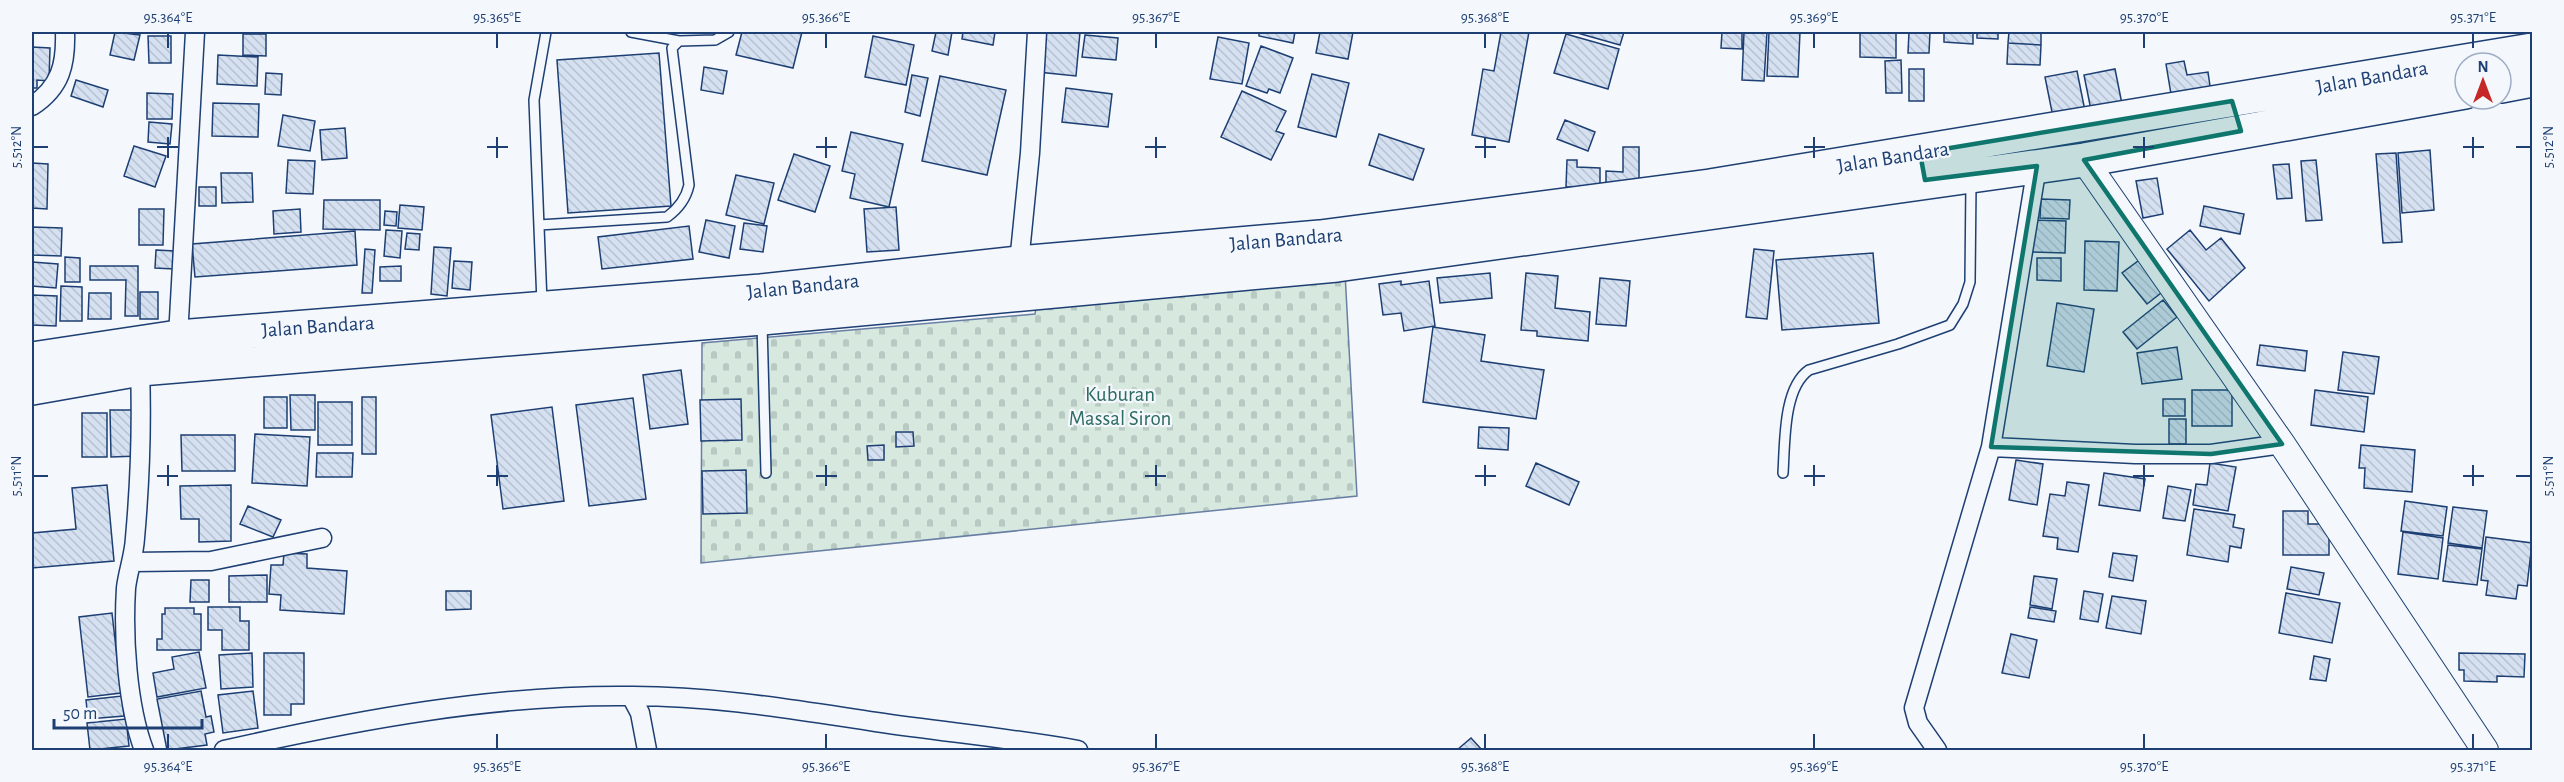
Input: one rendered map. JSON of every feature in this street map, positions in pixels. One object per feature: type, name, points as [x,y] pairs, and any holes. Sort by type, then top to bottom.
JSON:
[{"type":"highway","name":"Jalan Bandara","points":[[32,359],[178,337],[542,308],[762,305],[1019,263],[1320,237],[1710,186],[1922,166],[1971,174],[2037,166],[2084,160],[2237,116],[2532,50]]},
{"type":"highway","points":[[2513,84],[2532,80]]},
{"type":"highway","name":"Jalan Bandara","points":[[32,388],[140,369],[762,305],[1337,265],[1634,225],[1922,166],[2237,116],[2453,93]]},
{"type":"street","points":[[32,106],[59,80],[65,62],[65,32]]},
{"type":"street","points":[[178,337],[195,32]]},
{"type":"street","points":[[1019,263],[1030,153],[1037,32]]},
{"type":"street","points":[[2084,160],[2282,444],[2485,750]]},
{"type":"street","points":[[1937,750],[1918,723],[1914,708],[1991,447],[2037,166]]},
{"type":"street","points":[[140,369],[141,466],[133,562],[126,586],[124,638],[144,750]]},
{"type":"street","points":[[1991,447],[2211,454],[2282,444]]},
{"type":"street","points":[[133,562],[211,561],[322,538]]},
{"type":"street","points":[[631,696],[640,713],[647,750]]},
{"type":"street","points":[[224,750],[459,706],[631,696],[740,700],[879,722],[973,742],[1078,750]]},
{"type":"lane","points":[[542,308],[534,100],[546,32]]},
{"type":"lane","points":[[631,32],[679,41],[715,40],[729,32]]},
{"type":"lane","points":[[538,225],[667,217],[676,210],[689,185],[672,48],[679,41]]},
{"type":"lane","points":[[1783,473],[1786,429],[1794,385],[1799,377],[1809,370],[1898,345],[1950,325],[1963,304],[1970,282],[1971,174]]},
{"type":"lane","points":[[762,305],[766,473]]},
{"type":"highlighted area","points":[[2232,101],[2241,131],[2084,160],[2282,444],[2211,454],[1991,447],[2037,166],[1925,180],[1920,153]]},
{"type":"green space","name":"Kuburan Massal Siron","points":[[1345,273],[1357,496],[701,563],[702,343],[1035,314],[1037,301]]},
{"type":"building","points":[[115,32],[140,35],[134,60],[110,55]]},
{"type":"building","points":[[742,32],[802,32],[793,68],[736,55]]},
{"type":"building","points":[[936,32],[952,32],[948,55],[932,51]]},
{"type":"building","points":[[963,32],[995,32],[993,45],[962,39]]},
{"type":"building","points":[[1042,32],[1080,32],[1076,76],[1038,72]]},
{"type":"building","points":[[1259,32],[1295,32],[1293,43],[1259,36]]},
{"type":"building","points":[[1320,32],[1353,32],[1348,59],[1316,53]]},
{"type":"building","points":[[1501,32],[1529,32],[1509,142],[1472,135],[1483,69],[1494,71]]},
{"type":"building","points":[[1574,32],[1624,32],[1620,45]]},
{"type":"building","points":[[1722,32],[1742,32],[1742,49],[1721,48]]},
{"type":"building","points":[[1744,32],[1767,32],[1764,81],[1742,80]]},
{"type":"building","points":[[1769,32],[1800,32],[1798,77],[1767,76]]},
{"type":"building","points":[[1860,32],[1896,32],[1896,58],[1860,57]]},
{"type":"building","points":[[1909,32],[1930,32],[1929,53],[1908,53]]},
{"type":"building","points":[[1944,32],[1973,32],[1973,44],[1944,42]]},
{"type":"building","points":[[1977,32],[1998,32],[1998,39],[1977,38]]},
{"type":"building","points":[[2009,32],[2041,32],[2041,45],[2008,43]]},
{"type":"building","points":[[243,34],[266,34],[266,56],[243,55]]},
{"type":"building","points":[[1566,34],[1619,49],[1608,89],[1554,73]]},
{"type":"building","points":[[1085,35],[1118,38],[1116,60],[1082,57]]},
{"type":"building","points":[[148,36],[171,36],[171,63],[149,63]]},
{"type":"building","points":[[873,36],[914,45],[906,85],[865,77]]},
{"type":"building","points":[[1218,37],[1249,43],[1242,84],[1210,79]]},
{"type":"building","points":[[2008,43],[2041,45],[2040,65],[2007,64]]},
{"type":"building","points":[[1261,46],[1293,58],[1280,93],[1269,89],[1267,93],[1246,86]]},
{"type":"building","points":[[32,47],[50,48],[49,81],[37,80],[37,88],[32,88]]},
{"type":"building","points":[[659,53],[671,206],[568,213],[557,60]]},
{"type":"building","points":[[218,55],[258,57],[257,86],[217,84]]},
{"type":"building","points":[[1901,60],[1902,93],[1886,93],[1885,61]]},
{"type":"building","points":[[2184,61],[2187,75],[2208,72],[2211,93],[2172,100],[2166,64]]},
{"type":"building","points":[[704,67],[727,71],[723,94],[701,90]]},
{"type":"building","points":[[1909,69],[1924,69],[1924,101],[1909,101]]},
{"type":"building","points":[[2115,69],[2123,109],[2092,115],[2084,75]]},
{"type":"building","points":[[2077,71],[2086,116],[2054,122],[2045,77]]},
{"type":"building","points":[[266,73],[282,74],[281,95],[265,94]]},
{"type":"building","points":[[1312,74],[1349,83],[1336,137],[1298,127]]},
{"type":"building","points":[[912,75],[928,78],[920,116],[905,112]]},
{"type":"building","points":[[940,76],[1006,90],[987,175],[922,161]]},
{"type":"building","points":[[76,80],[108,90],[103,107],[71,96]]},
{"type":"building","points":[[1066,88],[1112,94],[1108,127],[1062,122]]},
{"type":"building","points":[[1242,91],[1286,111],[1276,131],[1284,134],[1271,160],[1221,137]]},
{"type":"building","points":[[147,93],[173,94],[172,119],[147,119]]},
{"type":"building","points":[[213,103],[259,104],[258,137],[212,136]]},
{"type":"building","points":[[283,115],[315,121],[310,151],[278,146]]},
{"type":"building","points":[[1565,120],[1595,132],[1588,151],[1557,139]]},
{"type":"building","points":[[149,122],[172,124],[170,144],[148,142]]},
{"type":"building","points":[[345,128],[347,158],[322,160],[320,130]]},
{"type":"building","points":[[851,132],[903,144],[889,207],[850,198],[855,174],[842,171]]},
{"type":"building","points":[[1379,134],[1424,149],[1413,180],[1369,165]]},
{"type":"building","points":[[134,146],[166,156],[155,187],[124,176]]},
{"type":"building","points":[[1623,147],[1639,147],[1639,184],[1606,183],[1606,171],[1623,172]]},
{"type":"building","points":[[2430,150],[2434,210],[2402,213],[2398,153]]},
{"type":"building","points":[[2396,153],[2402,242],[2383,243],[2376,154]]},
{"type":"building","points":[[794,154],[830,166],[815,212],[778,200]]},
{"type":"building","points":[[288,160],[315,161],[313,194],[286,193]]},
{"type":"building","points":[[1567,160],[1577,160],[1577,167],[1600,168],[1600,187],[1566,187]]},
{"type":"building","points":[[2316,160],[2322,220],[2306,221],[2301,161]]},
{"type":"building","points":[[32,163],[48,164],[47,209],[32,208]]},
{"type":"building","points":[[2289,164],[2292,198],[2277,199],[2273,165]]},
{"type":"building","points":[[221,173],[252,173],[253,202],[222,203]]},
{"type":"building","points":[[736,175],[774,183],[764,224],[726,215]]},
{"type":"building","points":[[2157,178],[2163,214],[2143,218],[2136,181]]},
{"type":"building","points":[[199,187],[216,187],[216,206],[199,206]]},
{"type":"building","points":[[2041,199],[2070,200],[2069,219],[2040,218]]},
{"type":"building","points":[[324,200],[380,200],[380,230],[323,229]]},
{"type":"building","points":[[400,205],[424,207],[422,230],[398,228]]},
{"type":"building","points":[[2204,206],[2244,214],[2240,234],[2200,226]]},
{"type":"building","points":[[896,207],[899,250],[867,252],[864,209]]},
{"type":"building","points":[[139,209],[164,209],[163,245],[139,245]]},
{"type":"building","points":[[300,209],[301,232],[274,234],[273,211]]},
{"type":"building","points":[[385,211],[397,212],[396,226],[384,225]]},
{"type":"building","points":[[706,220],[735,226],[729,258],[699,252]]},
{"type":"building","points":[[2032,220],[2066,221],[2065,253],[2031,252]]},
{"type":"building","points":[[744,223],[767,226],[763,252],[740,249]]},
{"type":"building","points":[[689,226],[693,259],[602,269],[598,237]]},
{"type":"building","points":[[32,227],[62,228],[61,256],[32,255]]},
{"type":"building","points":[[386,230],[402,231],[400,258],[384,256]]},
{"type":"building","points":[[2190,230],[2206,250],[2221,238],[2245,268],[2209,301],[2167,249]]},
{"type":"building","points":[[355,231],[357,265],[195,277],[192,244]]},
{"type":"building","points":[[407,233],[420,234],[419,250],[405,249]]},
{"type":"building","points":[[2085,241],[2119,242],[2117,291],[2084,290]]},
{"type":"building","points":[[434,247],[451,248],[447,296],[431,294]]},
{"type":"building","points":[[365,249],[375,250],[372,293],[362,293]]},
{"type":"building","points":[[1754,249],[1774,251],[1767,319],[1746,317]]},
{"type":"building","points":[[156,250],[175,251],[174,269],[155,268]]},
{"type":"building","points":[[1873,253],[1879,323],[1782,330],[1776,260]]},
{"type":"building","points":[[65,257],[80,258],[80,282],[65,282]]},
{"type":"building","points":[[2037,258],[2061,258],[2061,281],[2037,280]]},
{"type":"building","points":[[2142,258],[2166,289],[2147,304],[2122,273]]},
{"type":"building","points":[[454,261],[472,262],[470,290],[452,288]]},
{"type":"building","points":[[32,262],[58,264],[56,288],[32,286]]},
{"type":"building","points":[[90,266],[138,266],[138,316],[125,316],[126,280],[90,280]]},
{"type":"building","points":[[401,266],[401,281],[380,281],[380,267]]},
{"type":"building","points":[[1490,273],[1492,298],[1440,303],[1437,278]]},
{"type":"building","points":[[1526,273],[1558,276],[1555,308],[1590,312],[1588,341],[1537,336],[1537,331],[1521,330]]},
{"type":"building","points":[[1600,278],[1630,281],[1626,326],[1596,324]]},
{"type":"building","points":[[1401,281],[1401,285],[1429,281],[1435,326],[1404,331],[1401,313],[1383,315],[1379,284]]},
{"type":"building","points":[[61,286],[82,287],[82,321],[60,321]]},
{"type":"building","points":[[140,292],[158,292],[158,319],[140,319]]},
{"type":"building","points":[[89,293],[111,293],[111,319],[88,319]]},
{"type":"building","points":[[32,295],[57,296],[56,326],[32,325]]},
{"type":"building","points":[[2163,300],[2177,317],[2137,349],[2123,332]]},
{"type":"building","points":[[2057,303],[2094,309],[2084,372],[2047,366]]},
{"type":"building","points":[[1433,327],[1485,335],[1481,361],[1544,370],[1536,419],[1423,402]]},
{"type":"building","points":[[2260,345],[2307,351],[2305,371],[2257,365]]},
{"type":"building","points":[[2177,347],[2182,379],[2142,384],[2137,353]]},
{"type":"building","points":[[2343,352],[2379,357],[2374,394],[2338,390]]},
{"type":"building","points":[[681,370],[688,424],[650,429],[643,375]]},
{"type":"building","points":[[2192,390],[2232,390],[2232,426],[2192,426]]},
{"type":"building","points":[[2315,390],[2368,397],[2364,432],[2311,425]]},
{"type":"building","points":[[290,395],[315,395],[315,430],[291,430]]},
{"type":"building","points":[[264,397],[287,397],[287,428],[264,428]]},
{"type":"building","points":[[362,397],[376,397],[376,454],[362,454]]},
{"type":"building","points":[[633,398],[646,499],[589,506],[576,405]]},
{"type":"building","points":[[741,399],[742,440],[701,441],[700,400]]},
{"type":"building","points":[[2163,399],[2185,399],[2185,416],[2163,416]]},
{"type":"building","points":[[318,402],[352,402],[352,445],[318,445]]},
{"type":"building","points":[[552,407],[564,501],[503,509],[491,415]]},
{"type":"building","points":[[110,410],[138,410],[138,456],[111,457]]},
{"type":"building","points":[[82,413],[107,413],[107,457],[82,457]]},
{"type":"building","points":[[2169,419],[2186,419],[2186,444],[2169,444]]},
{"type":"building","points":[[1479,427],[1509,428],[1508,450],[1478,448]]},
{"type":"building","points":[[896,432],[913,432],[914,446],[896,447]]},
{"type":"building","points":[[255,434],[310,437],[307,486],[252,483]]},
{"type":"building","points":[[181,435],[235,435],[235,471],[182,471]]},
{"type":"building","points":[[884,445],[884,460],[868,460],[867,446]]},
{"type":"building","points":[[2361,445],[2415,450],[2412,492],[2364,488],[2365,468],[2359,468]]},
{"type":"building","points":[[317,453],[353,453],[352,477],[316,477]]},
{"type":"building","points":[[2016,460],[2043,464],[2037,505],[2009,500]]},
{"type":"building","points":[[1536,463],[1579,482],[1569,505],[1526,486]]},
{"type":"building","points":[[2210,463],[2236,467],[2228,511],[2193,505],[2196,484],[2207,485]]},
{"type":"building","points":[[746,470],[747,513],[703,514],[702,471]]},
{"type":"building","points":[[2104,473],[2145,479],[2140,511],[2099,505]]},
{"type":"building","points":[[2067,482],[2089,485],[2078,552],[2057,549],[2058,538],[2043,536],[2050,494],[2065,496]]},
{"type":"building","points":[[107,485],[114,561],[32,568],[32,533],[76,529],[72,488]]},
{"type":"building","points":[[231,485],[231,541],[199,542],[199,519],[181,519],[180,486]]},
{"type":"building","points":[[2168,486],[2191,490],[2185,521],[2163,518]]},
{"type":"building","points":[[2405,501],[2447,507],[2443,536],[2401,531]]},
{"type":"building","points":[[248,506],[281,520],[273,537],[240,524]]},
{"type":"building","points":[[2453,507],[2487,511],[2482,548],[2448,543]]},
{"type":"building","points":[[2194,509],[2235,515],[2233,527],[2244,529],[2241,548],[2230,546],[2228,562],[2187,555]]},
{"type":"building","points":[[2283,511],[2308,511],[2308,524],[2329,524],[2329,555],[2283,555]]},
{"type":"building","points":[[2403,532],[2443,538],[2438,579],[2398,574]]},
{"type":"building","points":[[2486,537],[2532,543],[2527,586],[2518,585],[2516,599],[2486,595],[2488,581],[2481,580]]},
{"type":"building","points":[[2448,545],[2482,549],[2477,585],[2443,581]]},
{"type":"building","points":[[284,553],[307,554],[307,568],[347,571],[344,614],[280,610],[281,595],[269,594],[271,565],[283,565]]},
{"type":"building","points":[[2113,553],[2137,556],[2133,581],[2109,577]]},
{"type":"building","points":[[2291,567],[2324,573],[2319,595],[2287,589]]},
{"type":"building","points":[[267,575],[267,602],[229,602],[229,576]]},
{"type":"building","points":[[2034,576],[2057,579],[2052,609],[2030,605]]},
{"type":"building","points":[[191,580],[209,580],[209,602],[190,602]]},
{"type":"building","points":[[446,591],[471,591],[471,609],[446,610]]},
{"type":"building","points":[[2084,591],[2103,594],[2098,622],[2080,619]]},
{"type":"building","points":[[2286,593],[2340,603],[2332,643],[2279,633]]},
{"type":"building","points":[[2112,596],[2146,601],[2141,634],[2106,628]]},
{"type":"building","points":[[208,607],[240,607],[240,621],[249,621],[249,650],[222,650],[222,630],[208,630]]},
{"type":"building","points":[[2030,607],[2056,611],[2054,622],[2028,618]]},
{"type":"building","points":[[165,608],[194,608],[194,614],[201,614],[201,650],[157,650],[157,639],[162,639],[162,614],[165,614]]},
{"type":"building","points":[[112,613],[121,693],[88,697],[79,617]]},
{"type":"building","points":[[2011,634],[2037,640],[2029,678],[2002,673]]},
{"type":"building","points":[[199,652],[206,688],[157,697],[153,673],[174,669],[172,657]]},
{"type":"building","points":[[252,653],[253,687],[221,689],[219,655]]},
{"type":"building","points":[[264,653],[304,653],[304,704],[291,704],[291,715],[264,715]]},
{"type":"building","points":[[2459,653],[2525,654],[2524,677],[2497,676],[2497,682],[2464,681],[2464,670],[2459,670]]},
{"type":"building","points":[[2314,656],[2330,659],[2326,681],[2310,679]]},
{"type":"building","points":[[201,691],[206,717],[211,716],[214,732],[205,734],[207,745],[167,750],[157,699]]},
{"type":"building","points":[[253,691],[258,728],[223,733],[218,695]]},
{"type":"building","points":[[122,696],[124,716],[88,719],[86,700]]},
{"type":"building","points":[[126,719],[129,746],[90,750],[87,723]]},
{"type":"building","points":[[1471,738],[1482,750],[1457,750]]}]
